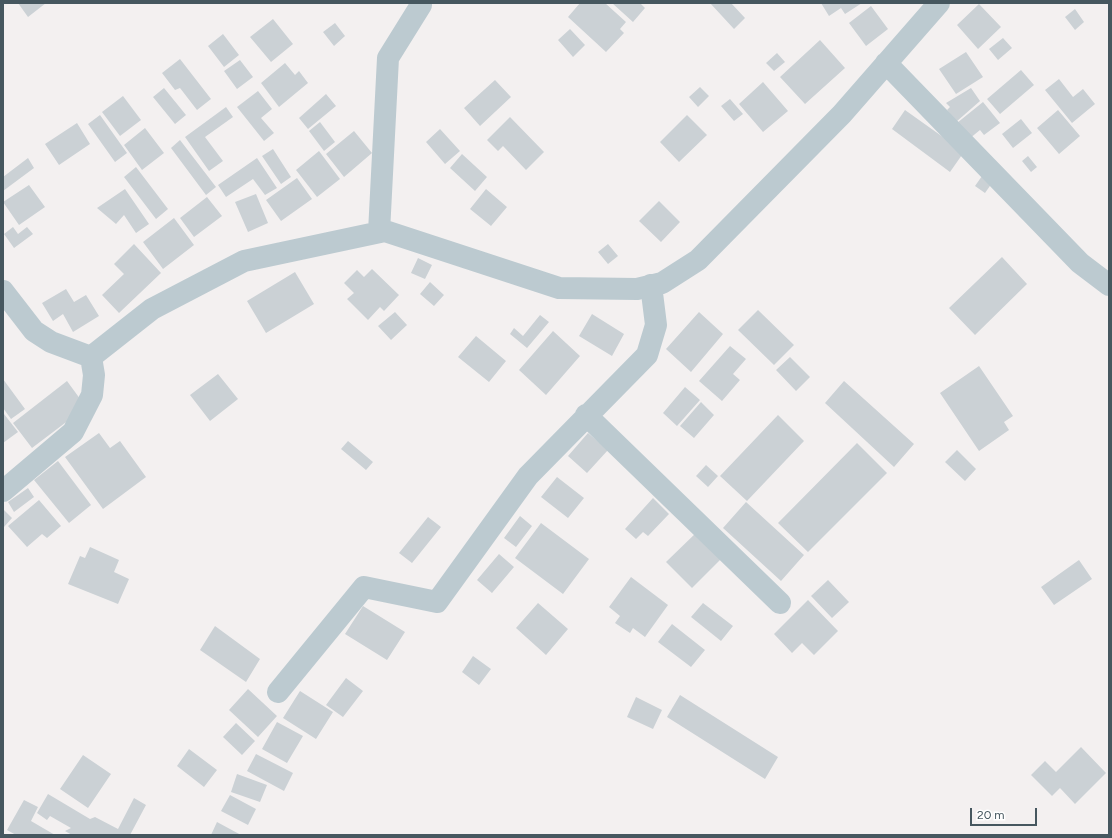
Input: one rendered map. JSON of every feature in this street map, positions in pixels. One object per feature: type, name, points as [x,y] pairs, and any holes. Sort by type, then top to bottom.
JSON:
[{"type":"street","points":[[91,357],[152,310],[244,261],[385,231],[559,288],[637,289],[662,283],[698,260],[842,114],[939,3]]},
{"type":"street","points":[[379,232],[388,58],[421,5]]},
{"type":"street","points":[[886,64],[1080,263],[1109,285]]},
{"type":"street","points":[[278,692],[364,587],[437,602],[528,476],[647,355],[656,325],[651,285]]},
{"type":"street","points":[[3,291],[34,331],[51,342],[91,357]]},
{"type":"street","points":[[3,491],[73,432],[92,395],[94,375],[91,357]]},
{"type":"street","points":[[586,416],[780,603]]},
{"type":"building","points":[[18,3],[46,3],[28,17]]},
{"type":"building","points":[[580,3],[605,3],[626,22],[620,29],[624,33],[606,52],[568,17]]},
{"type":"building","points":[[612,3],[640,3],[645,8],[633,22]]},
{"type":"building","points":[[710,3],[731,3],[745,18],[734,29]]},
{"type":"building","points":[[821,3],[862,3],[845,14],[841,8],[829,16]]},
{"type":"building","points":[[979,4],[1001,27],[978,49],[957,25]]},
{"type":"building","points":[[871,6],[888,29],[866,46],[849,23]]},
{"type":"building","points":[[1075,9],[1084,22],[1075,30],[1065,17]]},
{"type":"building","points":[[273,19],[293,44],[271,62],[250,37]]},
{"type":"building","points":[[335,23],[345,36],[334,46],[323,32]]},
{"type":"building","points":[[570,29],[585,45],[573,57],[558,40]]},
{"type":"building","points":[[223,34],[239,55],[224,67],[208,46]]},
{"type":"building","points":[[1003,38],[1012,48],[998,60],[989,49]]},
{"type":"building","points":[[820,40],[845,68],[805,104],[780,77]]},
{"type":"building","points":[[966,52],[983,77],[956,94],[939,69]]},
{"type":"building","points":[[777,53],[785,62],[774,71],[766,63]]},
{"type":"building","points":[[180,59],[211,99],[197,110],[180,88],[175,90],[162,73]]},
{"type":"building","points":[[240,60],[253,77],[237,89],[224,71]]},
{"type":"building","points":[[285,63],[295,75],[299,71],[308,83],[279,107],[261,83]]},
{"type":"building","points":[[1021,70],[1034,85],[1000,114],[987,99]]},
{"type":"building","points":[[1059,79],[1073,97],[1083,89],[1095,104],[1072,123],[1045,90]]},
{"type":"building","points":[[495,80],[511,97],[480,126],[464,108]]},
{"type":"building","points":[[763,82],[788,111],[763,132],[739,104]]},
{"type":"building","points":[[700,87],[709,96],[698,107],[689,97]]},
{"type":"building","points":[[164,88],[186,115],[175,124],[153,97]]},
{"type":"building","points":[[971,88],[980,101],[956,122],[947,110],[950,107],[946,103]]},
{"type":"building","points":[[258,91],[272,109],[261,118],[274,133],[264,141],[237,107]]},
{"type":"building","points":[[326,94],[336,106],[308,129],[299,118]]},
{"type":"building","points":[[123,96],[141,120],[120,136],[102,112]]},
{"type":"building","points":[[730,99],[743,114],[734,121],[721,106]]},
{"type":"building","points":[[983,102],[1000,123],[984,135],[980,130],[969,139],[957,123]]},
{"type":"building","points":[[226,107],[233,117],[205,137],[223,161],[209,171],[185,137]]},
{"type":"building","points":[[905,110],[964,152],[950,172],[892,129]]},
{"type":"building","points":[[1058,110],[1080,136],[1059,154],[1037,128]]},
{"type":"building","points":[[100,115],[127,153],[115,162],[88,124]]},
{"type":"building","points":[[687,115],[707,135],[679,162],[660,142]]},
{"type":"building","points":[[510,117],[544,152],[526,170],[503,146],[498,151],[487,140]]},
{"type":"building","points":[[1021,119],[1032,133],[1013,148],[1002,134]]},
{"type":"building","points":[[320,122],[335,142],[324,151],[309,131]]},
{"type":"building","points":[[77,123],[90,144],[59,165],[45,144]]},
{"type":"building","points":[[145,128],[164,153],[142,170],[124,145]]},
{"type":"building","points":[[440,129],[460,151],[445,164],[426,142]]},
{"type":"building","points":[[354,131],[372,153],[344,177],[326,154]]},
{"type":"building","points":[[180,140],[216,187],[206,195],[171,148]]},
{"type":"building","points":[[273,149],[291,177],[281,184],[262,156]]},
{"type":"building","points":[[319,151],[340,179],[317,197],[296,170]]},
{"type":"building","points":[[462,154],[487,177],[475,191],[450,168]]},
{"type":"building","points":[[1028,156],[1037,167],[1031,172],[1022,161]]},
{"type":"building","points":[[28,158],[34,168],[3,191],[3,177]]},
{"type":"building","points":[[257,158],[277,188],[265,195],[253,179],[226,197],[218,185]]},
{"type":"building","points":[[136,167],[168,209],[156,219],[124,177]]},
{"type":"building","points":[[982,176],[992,183],[985,193],[975,186]]},
{"type":"building","points":[[297,178],[312,199],[281,221],[266,200]]},
{"type":"building","points":[[29,185],[45,207],[19,225],[3,202]]},
{"type":"building","points":[[125,189],[149,224],[136,233],[124,215],[116,224],[97,208]]},
{"type":"building","points":[[486,189],[507,207],[491,226],[470,209]]},
{"type":"building","points":[[256,194],[268,223],[248,232],[235,202]]},
{"type":"building","points":[[207,197],[222,216],[194,237],[180,218]]},
{"type":"building","points":[[659,201],[680,222],[661,242],[639,221]]},
{"type":"building","points":[[174,218],[194,245],[163,269],[143,242]]},
{"type":"building","points":[[13,227],[18,234],[27,227],[33,234],[14,248],[4,234]]},
{"type":"building","points":[[134,244],[161,273],[119,313],[102,295],[124,274],[114,264]]},
{"type":"building","points":[[608,244],[618,256],[608,264],[598,252]]},
{"type":"building","points":[[1002,257],[1027,284],[975,335],[949,308]]},
{"type":"building","points":[[418,258],[432,265],[425,279],[411,273]]},
{"type":"building","points":[[372,269],[399,295],[384,311],[380,307],[368,320],[347,299],[354,293],[344,283],[357,270],[364,277]]},
{"type":"building","points":[[295,272],[314,304],[266,333],[247,301]]},
{"type":"building","points":[[430,282],[444,295],[434,306],[420,294]]},
{"type":"building","points":[[66,289],[74,302],[86,295],[99,316],[73,332],[63,314],[53,321],[42,303]]},
{"type":"building","points":[[758,310],[794,345],[774,365],[738,330]]},
{"type":"building","points":[[395,312],[407,325],[391,340],[378,326]]},
{"type":"building","points":[[699,312],[723,334],[691,372],[666,349]]},
{"type":"building","points":[[592,314],[624,334],[612,356],[579,336]]},
{"type":"building","points":[[540,315],[549,322],[527,348],[510,334],[514,328],[523,336]]},
{"type":"building","points":[[553,331],[580,356],[546,395],[519,370]]},
{"type":"building","points":[[476,336],[506,361],[489,382],[458,357]]},
{"type":"building","points":[[730,346],[746,359],[733,374],[740,380],[722,401],[699,381]]},
{"type":"building","points":[[790,357],[810,377],[796,391],[776,370]]},
{"type":"building","points":[[979,366],[1013,416],[1004,422],[1009,430],[979,451],[940,393]]},
{"type":"building","points":[[218,374],[238,399],[210,421],[190,395]]},
{"type":"building","points":[[3,379],[25,409],[11,419],[3,408]]},
{"type":"building","points":[[67,381],[86,407],[32,448],[13,423]]},
{"type":"building","points":[[844,381],[914,444],[894,467],[825,403]]},
{"type":"building","points":[[685,387],[700,400],[677,426],[663,413]]},
{"type":"building","points":[[701,402],[714,415],[694,438],[680,426]]},
{"type":"building","points":[[4,414],[18,432],[3,443],[3,415]]},
{"type":"building","points":[[778,415],[804,441],[747,501],[720,476]]},
{"type":"building","points":[[99,433],[110,448],[120,441],[146,477],[103,509],[65,457]]},
{"type":"building","points":[[588,433],[608,450],[587,473],[568,456]]},
{"type":"building","points":[[348,441],[373,462],[366,470],[341,449]]},
{"type":"building","points":[[857,443],[887,473],[808,552],[778,523]]},
{"type":"building","points":[[957,450],[976,469],[965,481],[945,462]]},
{"type":"building","points":[[58,461],[91,505],[69,523],[34,480]]},
{"type":"building","points":[[706,465],[718,476],[708,487],[696,476]]},
{"type":"building","points":[[557,477],[584,498],[568,518],[541,497]]},
{"type":"building","points":[[28,488],[34,497],[14,512],[8,502]]},
{"type":"building","points":[[653,498],[669,514],[648,536],[643,532],[636,539],[625,529]]},
{"type":"building","points":[[39,500],[61,526],[47,538],[42,534],[27,547],[8,526]]},
{"type":"building","points":[[746,502],[804,555],[781,581],[723,528]]},
{"type":"building","points":[[3,509],[12,518],[4,527],[3,526]]},
{"type":"building","points":[[520,516],[532,526],[516,547],[504,538]]},
{"type":"building","points":[[428,517],[441,527],[412,563],[399,553]]},
{"type":"building","points":[[541,523],[589,559],[563,594],[515,558]]},
{"type":"building","points":[[699,530],[724,556],[692,588],[666,562]]},
{"type":"building","points":[[90,547],[119,560],[114,572],[129,579],[118,604],[68,584],[80,556],[85,558]]},
{"type":"building","points":[[499,554],[514,567],[492,593],[477,580]]},
{"type":"building","points":[[1079,560],[1092,579],[1054,605],[1041,587]]},
{"type":"building","points":[[631,577],[668,605],[645,637],[633,628],[630,633],[615,623],[620,616],[609,607]]},
{"type":"building","points":[[828,580],[849,602],[832,618],[811,596]]},
{"type":"building","points":[[808,600],[838,631],[814,655],[802,643],[792,653],[774,634]]},
{"type":"building","points":[[538,603],[568,629],[546,655],[516,628]]},
{"type":"building","points":[[703,603],[733,626],[721,641],[691,617]]},
{"type":"building","points":[[363,606],[405,632],[387,660],[345,634]]},
{"type":"building","points":[[672,624],[705,650],[691,667],[658,642]]},
{"type":"building","points":[[215,626],[260,659],[246,682],[200,650]]},
{"type":"building","points":[[473,656],[491,669],[479,685],[462,672]]},
{"type":"building","points":[[346,678],[363,691],[343,717],[326,705]]},
{"type":"building","points":[[248,689],[277,716],[258,737],[229,710]]},
{"type":"building","points":[[300,691],[333,712],[316,739],[283,718]]},
{"type":"building","points":[[680,695],[778,757],[765,779],[667,717]]},
{"type":"building","points":[[636,697],[662,710],[653,729],[627,717]]},
{"type":"building","points":[[277,722],[303,736],[287,763],[262,749]]},
{"type":"building","points":[[236,723],[255,741],[242,755],[223,737]]},
{"type":"building","points":[[1081,747],[1106,773],[1075,804],[1060,788],[1052,796],[1031,775],[1045,761],[1056,772]]},
{"type":"building","points":[[189,749],[217,770],[204,787],[177,766]]},
{"type":"building","points":[[256,754],[293,773],[284,791],[247,771]]},
{"type":"building","points":[[83,755],[111,774],[88,808],[60,789]]},
{"type":"building","points":[[237,774],[267,785],[260,802],[231,792]]},
{"type":"building","points":[[48,794],[90,819],[95,817],[118,829],[134,798],[146,805],[130,835],[72,835],[65,831],[71,828],[50,816],[47,820],[37,813]]},
{"type":"building","points":[[230,795],[256,809],[248,825],[221,811]]},
{"type":"building","points":[[24,800],[38,807],[31,821],[55,835],[16,835],[7,830]]},
{"type":"building","points":[[217,822],[241,835],[211,835]]}]
